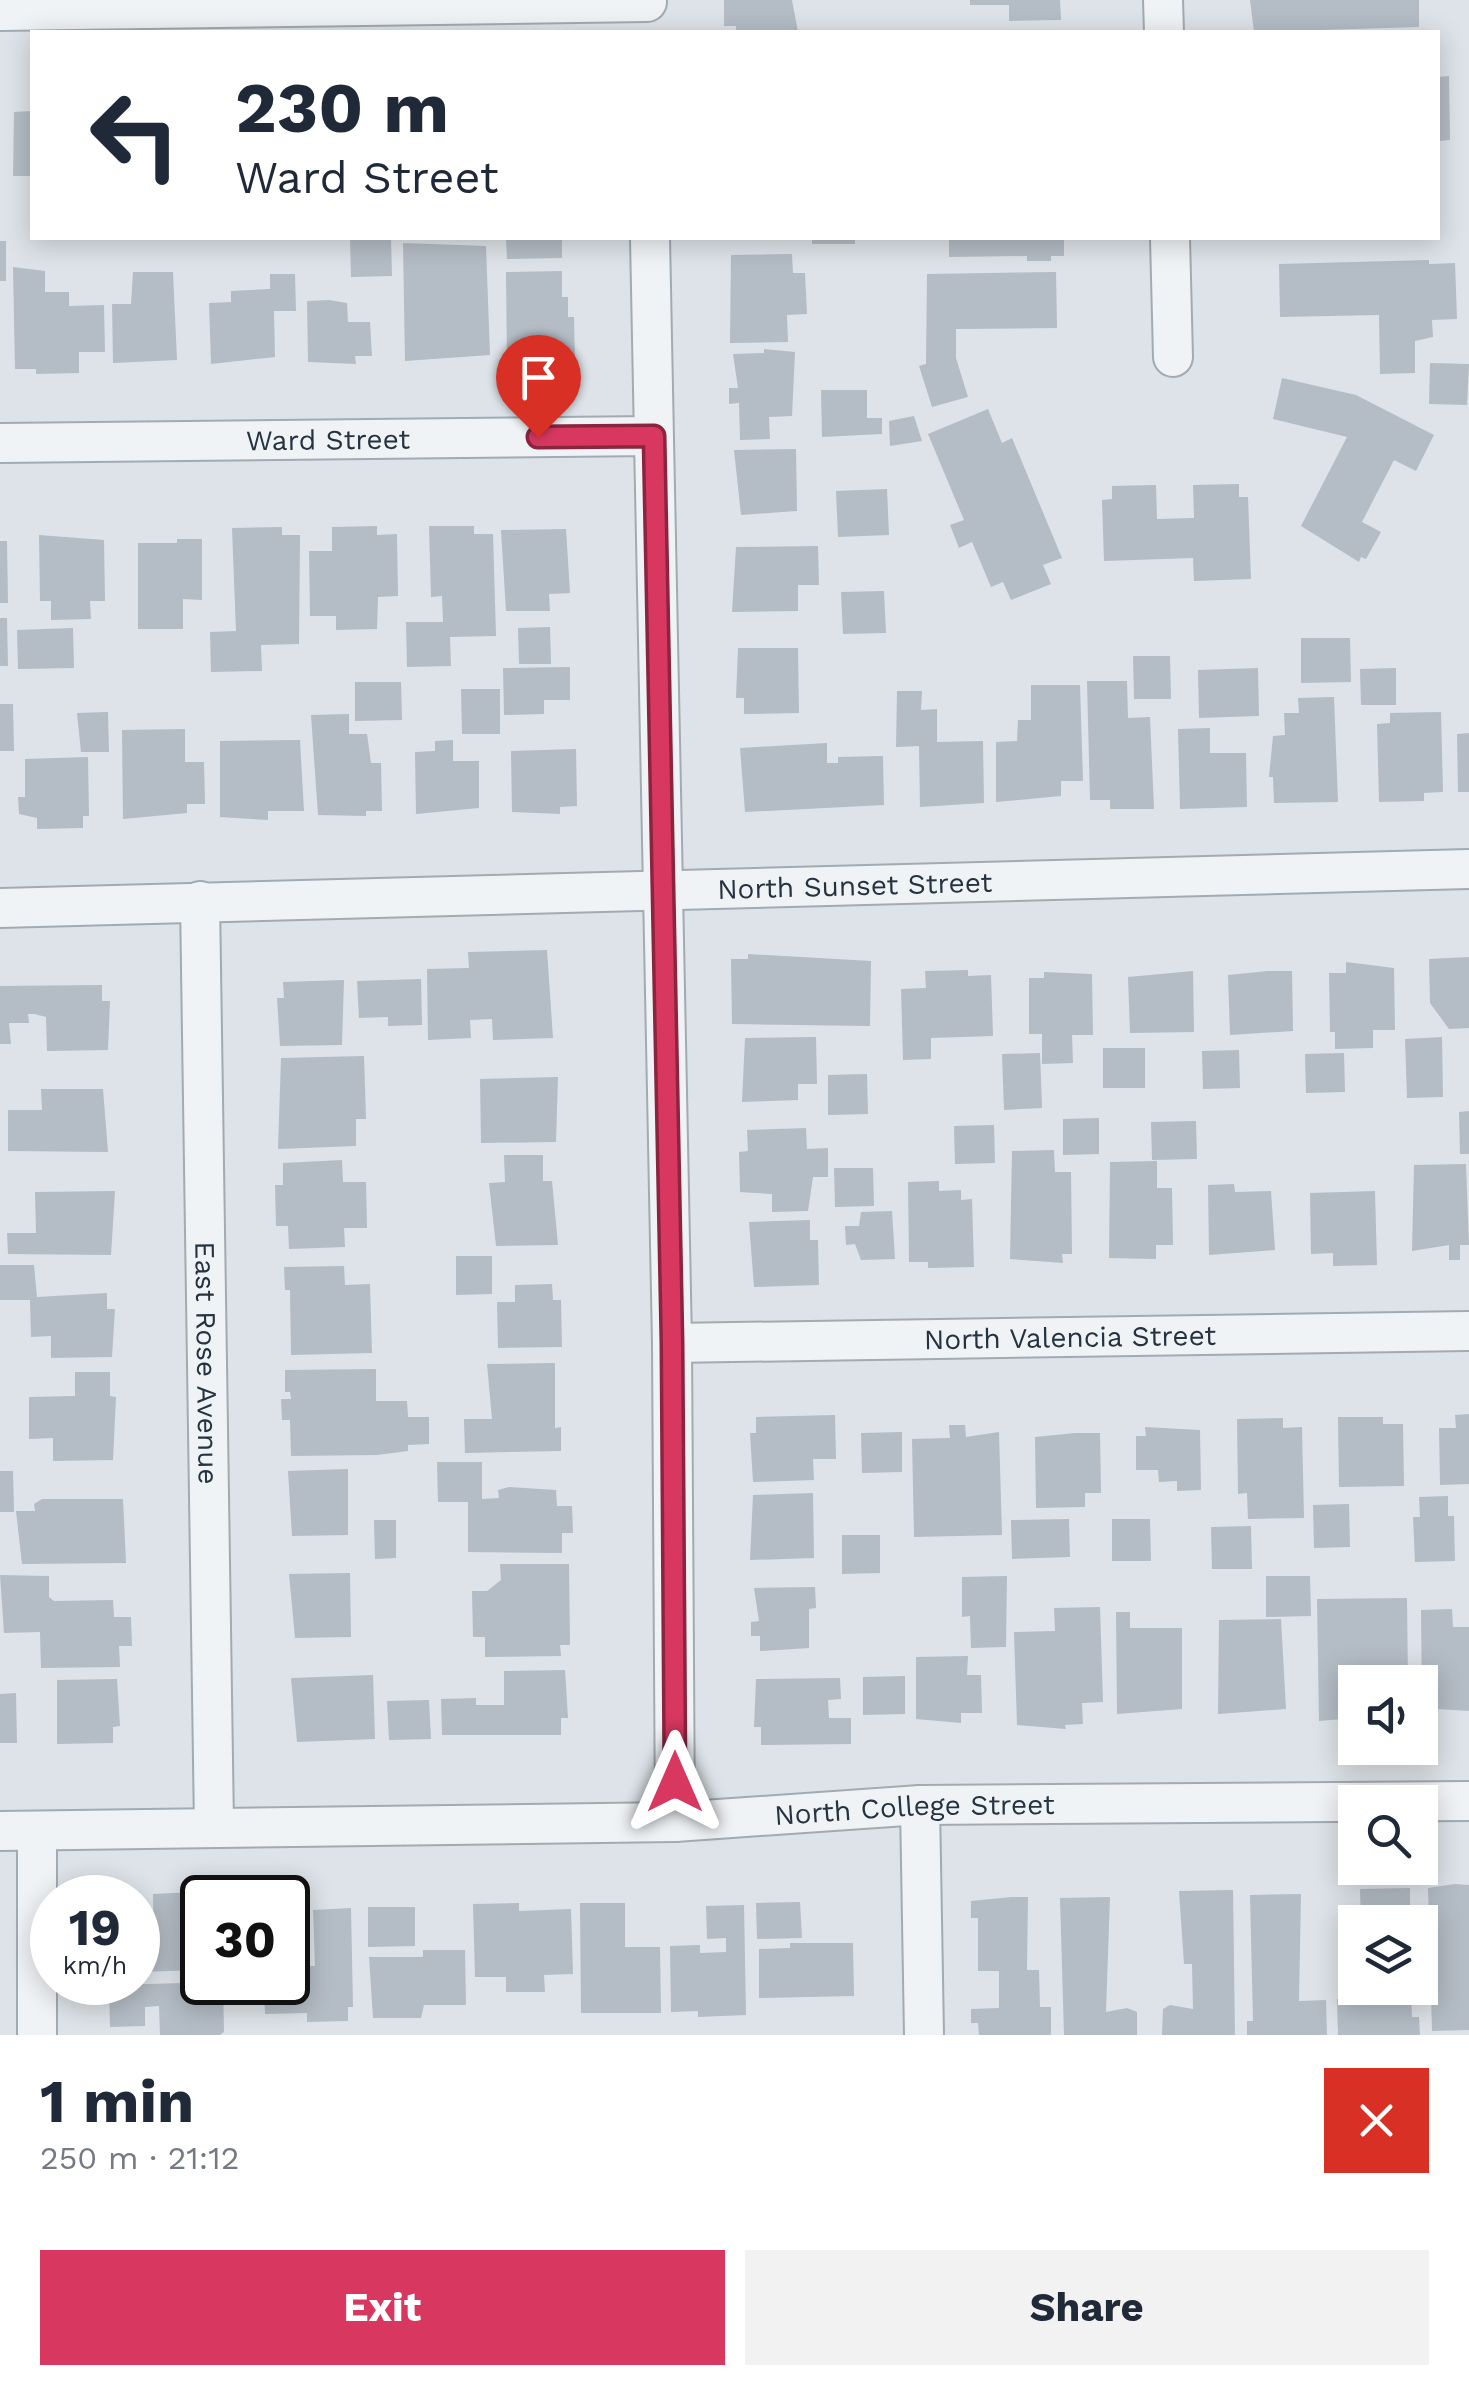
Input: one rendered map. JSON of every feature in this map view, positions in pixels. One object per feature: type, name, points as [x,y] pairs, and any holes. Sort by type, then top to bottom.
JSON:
[{"type":"street","points":[[1163,0],[1164,30]]},
{"type":"street","points":[[0,11],[647,11]]},
{"type":"street","points":[[650,240],[665,890],[675,1822]]},
{"type":"street","points":[[1170,240],[1173,357]]},
{"type":"street","name":"Ward Street","points":[[0,443],[654,436]]},
{"type":"street","name":"North Sunset Street","points":[[0,908],[1469,869]]},
{"type":"street","name":"East Rose Avenue","points":[[200,901],[214,1826]]},
{"type":"street","name":"North Valencia Street","points":[[672,1343],[1469,1331]]},
{"type":"street","name":"North College Street","points":[[18,1831],[675,1822],[920,1806],[1469,1801]]},
{"type":"street","points":[[920,1806],[924,2035]]},
{"type":"street","points":[[18,1831],[38,2035]]},
{"type":"building","points":[[724,0],[792,0],[798,30],[736,30],[736,26],[724,26]]},
{"type":"building","points":[[970,0],[1060,0],[1061,20],[1009,21],[1009,5],[970,5]]},
{"type":"building","points":[[1250,0],[1419,0],[1419,27],[1254,30]]},
{"type":"building","points":[[1449,76],[1450,140],[1440,141],[1440,77]]},
{"type":"building","points":[[30,111],[30,176],[13,176],[14,112]]},
{"type":"building","points":[[350,240],[391,240],[392,276],[351,277]]},
{"type":"building","points":[[506,240],[562,240],[562,258],[507,259]]},
{"type":"building","points":[[812,240],[855,240],[855,244],[812,244]]},
{"type":"building","points":[[949,240],[1064,240],[1064,256],[1051,256],[1051,261],[1027,261],[1027,256],[949,257]]},
{"type":"building","points":[[0,241],[6,241],[6,281],[0,281]]},
{"type":"building","points":[[403,243],[486,246],[490,355],[405,361]]},
{"type":"building","points":[[792,254],[793,273],[805,273],[807,314],[787,315],[788,342],[730,343],[731,255]]},
{"type":"building","points":[[1429,260],[1429,264],[1455,263],[1457,319],[1432,320],[1433,337],[1415,341],[1415,373],[1380,374],[1379,315],[1280,317],[1279,264]]},
{"type":"building","points":[[13,267],[45,271],[45,292],[69,292],[69,306],[104,305],[105,352],[79,352],[79,373],[36,374],[36,369],[15,369]]},
{"type":"building","points":[[562,271],[562,297],[568,297],[568,317],[574,317],[575,361],[507,363],[506,272]]},
{"type":"building","points":[[133,272],[173,272],[177,360],[113,363],[112,304],[131,304]]},
{"type":"building","points":[[1056,272],[1057,328],[956,329],[956,358],[968,397],[932,407],[919,366],[926,364],[927,274]]},
{"type":"building","points":[[270,274],[295,274],[296,311],[274,311],[275,357],[211,364],[209,303],[231,302],[231,291],[270,289]]},
{"type":"building","points":[[307,301],[347,303],[348,322],[370,322],[372,356],[355,356],[356,364],[308,362]]},
{"type":"building","points":[[764,349],[795,352],[792,416],[769,417],[770,439],[740,440],[739,403],[729,404],[729,388],[738,388],[733,354],[764,353]]},
{"type":"building","points":[[1430,363],[1469,364],[1467,405],[1429,404]]},
{"type":"building","points":[[1282,378],[1356,395],[1434,435],[1416,471],[1394,460],[1362,522],[1381,532],[1366,559],[1361,557],[1359,562],[1301,526],[1347,437],[1273,419]]},
{"type":"building","points":[[821,390],[867,390],[867,418],[882,418],[882,434],[822,437]]},
{"type":"building","points":[[988,409],[1002,443],[1012,438],[1062,558],[1043,565],[1051,584],[1011,600],[1003,582],[991,587],[972,542],[959,548],[950,525],[964,520],[928,434]]},
{"type":"building","points":[[914,416],[922,441],[890,446],[889,421]]},
{"type":"building","points":[[796,449],[797,511],[741,515],[734,450]]},
{"type":"building","points":[[1239,484],[1239,497],[1248,497],[1251,579],[1194,581],[1193,558],[1104,561],[1102,500],[1112,499],[1112,486],[1156,485],[1157,519],[1194,518],[1193,485]]},
{"type":"building","points":[[887,489],[889,535],[838,537],[836,491]]},
{"type":"building","points":[[377,526],[377,535],[397,534],[398,596],[378,597],[377,629],[336,630],[336,616],[310,616],[309,551],[332,551],[332,527]]},
{"type":"building","points":[[429,526],[474,526],[474,534],[493,534],[496,636],[450,637],[451,666],[407,667],[406,622],[443,622],[442,596],[431,597]]},
{"type":"building","points":[[282,527],[282,535],[300,535],[299,644],[261,645],[262,671],[211,672],[210,632],[236,631],[232,528]]},
{"type":"building","points":[[566,529],[570,593],[549,594],[550,611],[506,611],[501,530]]},
{"type":"building","points":[[39,535],[104,540],[105,601],[90,601],[91,619],[51,620],[51,601],[40,601]]},
{"type":"building","points":[[177,539],[202,539],[202,600],[183,599],[183,629],[138,629],[138,543],[177,543]]},
{"type":"building","points":[[0,541],[7,541],[8,603],[0,603]]},
{"type":"building","points":[[818,546],[819,585],[798,585],[798,611],[732,612],[736,547]]},
{"type":"building","points":[[884,591],[886,633],[843,634],[841,592]]},
{"type":"building","points":[[0,618],[7,618],[8,666],[0,666]]},
{"type":"building","points":[[550,627],[551,664],[519,664],[518,628]]},
{"type":"building","points":[[73,628],[74,668],[18,669],[17,630]]},
{"type":"building","points":[[1301,638],[1350,638],[1351,682],[1301,683]]},
{"type":"building","points":[[738,648],[798,648],[799,713],[744,714],[744,698],[736,698]]},
{"type":"building","points":[[1133,656],[1170,656],[1171,699],[1134,699]]},
{"type":"building","points":[[570,667],[570,700],[544,700],[544,714],[504,715],[503,668]]},
{"type":"building","points":[[1258,668],[1259,716],[1199,718],[1198,670]]},
{"type":"building","points":[[1396,668],[1396,705],[1361,705],[1360,669]]},
{"type":"building","points":[[1087,681],[1127,681],[1128,718],[1150,717],[1154,809],[1110,809],[1110,800],[1090,800]]},
{"type":"building","points":[[355,682],[401,682],[402,720],[355,721]]},
{"type":"building","points":[[1031,685],[1080,685],[1083,781],[1061,781],[1061,796],[996,802],[996,742],[1017,741],[1018,720],[1031,720]]},
{"type":"building","points":[[461,689],[500,689],[500,734],[462,734]]},
{"type":"building","points":[[897,691],[922,691],[921,710],[937,709],[937,742],[983,741],[984,803],[920,807],[919,746],[896,747]]},
{"type":"building","points":[[1334,697],[1338,802],[1274,803],[1273,777],[1269,777],[1273,736],[1285,735],[1284,713],[1299,713],[1298,698]]},
{"type":"building","points":[[0,704],[13,704],[14,751],[0,751]]},
{"type":"building","points":[[108,712],[109,752],[81,752],[77,713]]},
{"type":"building","points":[[1441,712],[1443,792],[1424,793],[1424,801],[1379,802],[1377,724],[1390,723],[1390,713]]},
{"type":"building","points":[[349,714],[349,734],[367,734],[371,763],[381,763],[382,811],[366,811],[366,816],[318,815],[311,715]]},
{"type":"building","points":[[1210,728],[1210,753],[1246,753],[1247,807],[1180,809],[1178,729]]},
{"type":"building","points":[[185,729],[185,762],[204,762],[205,804],[187,804],[187,813],[123,819],[122,730]]},
{"type":"building","points":[[1469,733],[1469,792],[1458,792],[1457,734]]},
{"type":"building","points":[[300,740],[304,811],[268,811],[268,820],[220,817],[220,741]]},
{"type":"building","points":[[453,740],[453,761],[479,761],[479,808],[416,814],[415,752],[435,751],[435,741]]},
{"type":"building","points":[[827,743],[827,763],[838,763],[838,757],[883,756],[884,805],[745,812],[740,748]]},
{"type":"building","points":[[576,749],[577,806],[560,807],[560,814],[512,812],[511,751]]},
{"type":"building","points":[[88,757],[89,816],[83,816],[83,828],[37,829],[37,818],[19,814],[18,797],[25,797],[25,759]]},
{"type":"building","points":[[547,950],[553,1038],[493,1040],[492,1019],[470,1020],[471,1038],[428,1040],[427,969],[469,968],[468,952]]},
{"type":"building","points":[[748,954],[871,961],[870,1026],[732,1024],[731,959],[748,959]]},
{"type":"building","points":[[1469,957],[1469,1028],[1449,1029],[1430,1003],[1429,959]]},
{"type":"building","points":[[1346,962],[1394,968],[1395,1030],[1373,1030],[1373,1048],[1335,1049],[1335,1032],[1330,1032],[1329,973],[1346,973]]},
{"type":"building","points":[[968,970],[968,976],[991,975],[993,1036],[931,1038],[931,1059],[903,1060],[901,989],[926,988],[925,971]]},
{"type":"building","points":[[1193,971],[1194,1032],[1130,1033],[1128,977]]},
{"type":"building","points":[[1292,971],[1293,1031],[1230,1035],[1228,975]]},
{"type":"building","points":[[1044,972],[1092,974],[1093,1035],[1072,1035],[1073,1063],[1042,1064],[1042,1034],[1029,1034],[1029,978],[1044,978]]},
{"type":"building","points":[[421,979],[422,1025],[388,1026],[388,1017],[359,1018],[357,981]]},
{"type":"building","points":[[344,980],[342,1045],[280,1046],[277,998],[284,998],[283,982]]},
{"type":"building","points":[[102,985],[102,1001],[110,1001],[108,1050],[47,1051],[46,1017],[34,1014],[28,1014],[29,1023],[9,1023],[11,1044],[0,1044],[0,986]]},
{"type":"building","points":[[816,1037],[817,1084],[798,1084],[798,1100],[742,1102],[745,1038]]},
{"type":"building","points":[[1442,1037],[1443,1097],[1407,1098],[1405,1039]]},
{"type":"building","points":[[1103,1048],[1145,1048],[1145,1088],[1103,1088]]},
{"type":"building","points":[[1239,1050],[1240,1088],[1203,1089],[1202,1051]]},
{"type":"building","points":[[1040,1053],[1042,1108],[1004,1110],[1002,1054]]},
{"type":"building","points":[[1344,1053],[1345,1092],[1306,1093],[1305,1054]]},
{"type":"building","points":[[364,1056],[366,1119],[356,1119],[356,1146],[278,1149],[281,1058]]},
{"type":"building","points":[[867,1074],[868,1114],[828,1115],[828,1075]]},
{"type":"building","points":[[558,1077],[556,1142],[481,1143],[480,1079]]},
{"type":"building","points":[[41,1089],[103,1089],[108,1152],[8,1151],[8,1110],[42,1110]]},
{"type":"building","points":[[1469,1111],[1469,1154],[1460,1154],[1459,1112]]},
{"type":"building","points":[[1099,1118],[1099,1154],[1063,1155],[1063,1119]]},
{"type":"building","points":[[1196,1121],[1197,1159],[1152,1160],[1151,1122]]},
{"type":"building","points":[[994,1125],[995,1163],[955,1164],[954,1126]]},
{"type":"building","points":[[806,1128],[807,1149],[828,1148],[828,1177],[813,1177],[808,1211],[772,1212],[772,1194],[740,1192],[739,1152],[748,1151],[747,1130]]},
{"type":"building","points":[[1054,1150],[1055,1172],[1071,1172],[1072,1254],[1062,1254],[1063,1263],[1010,1259],[1012,1151]]},
{"type":"building","points":[[504,1155],[543,1155],[543,1181],[552,1181],[558,1245],[496,1246],[489,1183],[505,1182]]},
{"type":"building","points":[[342,1160],[343,1182],[366,1182],[367,1228],[344,1228],[345,1247],[289,1249],[288,1226],[276,1226],[275,1185],[283,1185],[283,1163]]},
{"type":"building","points":[[1157,1161],[1157,1188],[1172,1188],[1173,1245],[1156,1245],[1156,1259],[1109,1258],[1110,1162]]},
{"type":"building","points":[[1466,1164],[1469,1245],[1460,1245],[1460,1260],[1449,1260],[1449,1245],[1412,1251],[1414,1165]]},
{"type":"building","points":[[834,1168],[873,1168],[874,1206],[835,1207]]},
{"type":"building","points":[[939,1181],[939,1191],[961,1190],[961,1200],[972,1199],[974,1267],[928,1268],[928,1262],[909,1262],[908,1182]]},
{"type":"building","points":[[1234,1184],[1235,1192],[1271,1191],[1275,1250],[1209,1255],[1208,1185]]},
{"type":"building","points":[[115,1191],[111,1255],[8,1254],[7,1233],[36,1233],[35,1192]]},
{"type":"building","points":[[1375,1191],[1377,1265],[1333,1266],[1333,1253],[1311,1254],[1310,1193]]},
{"type":"building","points":[[892,1211],[895,1259],[861,1260],[855,1244],[846,1245],[845,1226],[859,1226],[861,1212]]},
{"type":"building","points":[[810,1220],[810,1240],[818,1240],[819,1285],[754,1287],[749,1222]]},
{"type":"building","points":[[456,1256],[492,1256],[492,1294],[456,1295]]},
{"type":"building","points":[[0,1265],[34,1265],[37,1297],[107,1293],[107,1309],[115,1309],[112,1357],[51,1358],[51,1336],[31,1337],[30,1300],[0,1300]]},
{"type":"building","points":[[344,1266],[345,1285],[370,1284],[372,1353],[291,1355],[290,1290],[285,1290],[284,1267]]},
{"type":"building","points":[[552,1284],[553,1300],[561,1300],[562,1347],[498,1348],[497,1302],[515,1302],[515,1285]]},
{"type":"building","points":[[555,1363],[555,1428],[561,1427],[561,1451],[465,1453],[464,1419],[492,1419],[487,1364]]},
{"type":"building","points":[[376,1369],[376,1401],[407,1401],[408,1417],[429,1417],[429,1444],[408,1445],[408,1451],[377,1455],[291,1456],[290,1420],[282,1420],[281,1399],[291,1399],[290,1392],[285,1392],[285,1370]]},
{"type":"building","points":[[75,1372],[110,1372],[110,1396],[116,1397],[113,1460],[53,1461],[53,1438],[29,1439],[29,1397],[75,1396]]},
{"type":"building","points":[[1469,1414],[1469,1484],[1440,1485],[1439,1428],[1456,1428],[1455,1415]]},
{"type":"building","points":[[835,1415],[836,1459],[813,1459],[814,1480],[753,1482],[750,1433],[756,1433],[756,1417]]},
{"type":"building","points":[[1338,1417],[1383,1417],[1383,1424],[1403,1424],[1404,1486],[1339,1487]]},
{"type":"building","points":[[1283,1418],[1283,1428],[1302,1427],[1304,1518],[1248,1519],[1247,1493],[1238,1494],[1237,1419]]},
{"type":"building","points":[[949,1425],[965,1425],[966,1437],[999,1432],[1002,1535],[914,1537],[912,1439],[950,1438]]},
{"type":"building","points":[[1145,1427],[1200,1430],[1201,1490],[1177,1491],[1177,1481],[1159,1482],[1158,1470],[1136,1470],[1136,1436],[1146,1436]]},
{"type":"building","points":[[902,1432],[902,1472],[862,1473],[861,1433]]},
{"type":"building","points":[[1100,1433],[1101,1493],[1085,1493],[1085,1507],[1036,1508],[1035,1437]]},
{"type":"building","points":[[437,1462],[482,1462],[482,1499],[499,1498],[498,1490],[509,1487],[556,1490],[557,1506],[572,1506],[573,1533],[562,1533],[562,1553],[468,1552],[468,1502],[438,1502]]},
{"type":"building","points":[[348,1469],[348,1535],[292,1536],[288,1471]]},
{"type":"building","points":[[0,1471],[13,1471],[14,1512],[0,1512]]},
{"type":"building","points":[[813,1493],[814,1558],[750,1560],[753,1495]]},
{"type":"building","points":[[1448,1496],[1448,1516],[1454,1516],[1455,1561],[1415,1562],[1413,1517],[1420,1517],[1419,1497]]},
{"type":"building","points":[[42,1499],[123,1499],[126,1563],[22,1564],[16,1511],[35,1511],[34,1504]]},
{"type":"building","points":[[1349,1504],[1350,1547],[1314,1548],[1313,1505]]},
{"type":"building","points":[[1069,1519],[1070,1557],[1012,1559],[1011,1520]]},
{"type":"building","points":[[1112,1519],[1150,1519],[1151,1561],[1112,1561]]},
{"type":"building","points":[[374,1520],[396,1520],[396,1558],[375,1559]]},
{"type":"building","points":[[1251,1526],[1252,1569],[1212,1569],[1211,1527]]},
{"type":"building","points":[[842,1535],[880,1535],[880,1573],[842,1574]]},
{"type":"building","points":[[500,1564],[569,1564],[570,1645],[560,1645],[561,1656],[485,1657],[485,1637],[473,1637],[472,1591],[487,1591],[501,1580]]},
{"type":"building","points":[[350,1573],[351,1637],[295,1638],[289,1574]]},
{"type":"building","points":[[0,1575],[49,1576],[49,1597],[54,1601],[113,1600],[114,1617],[131,1617],[132,1646],[119,1646],[120,1667],[41,1668],[40,1632],[4,1633]]},
{"type":"building","points":[[1007,1576],[1006,1647],[971,1648],[970,1616],[962,1617],[962,1577]]},
{"type":"building","points":[[1266,1576],[1310,1576],[1311,1616],[1266,1617]]},
{"type":"building","points":[[815,1587],[816,1608],[809,1609],[809,1648],[760,1651],[760,1636],[751,1636],[751,1622],[759,1621],[754,1588]]},
{"type":"building","points":[[1407,1598],[1408,1665],[1338,1665],[1338,1719],[1319,1721],[1317,1599]]},
{"type":"building","points":[[1100,1607],[1103,1702],[1082,1703],[1083,1724],[1065,1725],[1066,1729],[1017,1725],[1014,1632],[1055,1631],[1054,1608]]},
{"type":"building","points":[[1452,1609],[1453,1627],[1469,1627],[1469,1711],[1438,1709],[1438,1665],[1422,1665],[1421,1610]]},
{"type":"building","points":[[1116,1612],[1130,1612],[1130,1628],[1182,1628],[1182,1709],[1117,1714]]},
{"type":"building","points":[[1281,1619],[1286,1709],[1218,1714],[1219,1620]]},
{"type":"building","points":[[968,1656],[967,1675],[981,1675],[982,1713],[961,1713],[961,1723],[916,1719],[916,1657]]},
{"type":"building","points":[[565,1670],[568,1718],[561,1718],[561,1735],[442,1735],[441,1699],[476,1698],[476,1705],[504,1705],[504,1671]]},
{"type":"building","points":[[373,1675],[375,1739],[297,1742],[291,1678]]},
{"type":"building","points":[[905,1676],[905,1714],[863,1715],[863,1677]]},
{"type":"building","points":[[840,1678],[841,1699],[828,1700],[829,1718],[851,1718],[851,1744],[761,1745],[761,1727],[754,1727],[756,1679]]},
{"type":"building","points":[[117,1679],[120,1726],[113,1727],[113,1743],[57,1744],[57,1680]]},
{"type":"building","points":[[16,1693],[17,1743],[0,1743],[0,1694]]},
{"type":"building","points":[[429,1700],[431,1739],[389,1740],[387,1701]]},
{"type":"building","points":[[1469,1885],[1469,2030],[1432,2031],[1431,2005],[1438,2005],[1438,1905],[1428,1905],[1428,1888]]},
{"type":"building","points":[[1410,1888],[1410,1905],[1360,1905],[1360,1889]]},
{"type":"building","points":[[1233,1890],[1235,2035],[1162,2035],[1163,2009],[1170,2005],[1193,2009],[1192,1964],[1184,1964],[1179,1891]]},
{"type":"building","points":[[180,1893],[180,1971],[160,1971],[160,1894]]},
{"type":"building","points":[[1301,1894],[1299,2001],[1326,2000],[1327,2035],[1247,2035],[1247,2021],[1253,2021],[1250,1895]]},
{"type":"building","points":[[1028,1897],[1027,1970],[1039,1970],[1040,2007],[1051,2007],[1051,2035],[979,2035],[978,2023],[971,2023],[971,2009],[999,2008],[999,1971],[978,1971],[978,1918],[971,1918],[971,1901]]},
{"type":"building","points":[[1110,1897],[1106,2012],[1127,2008],[1137,2012],[1137,2035],[1064,2035],[1060,1898]]},
{"type":"building","points":[[800,1902],[802,1938],[757,1939],[756,1903]]},
{"type":"building","points":[[519,1903],[519,1911],[571,1909],[573,1974],[544,1975],[545,1992],[506,1992],[506,1977],[475,1977],[473,1904]]},
{"type":"building","points":[[580,1903],[625,1903],[625,1947],[660,1947],[661,2013],[581,2013]]},
{"type":"building","points":[[744,1905],[746,2015],[698,2017],[698,2011],[671,2012],[670,1946],[700,1945],[700,1953],[726,1952],[726,1938],[707,1939],[706,1906]]},
{"type":"building","points":[[368,1907],[415,1907],[415,1946],[368,1947]]},
{"type":"building","points":[[351,1908],[353,2007],[348,2007],[348,2021],[307,2022],[307,2013],[265,2014],[265,2005],[310,2005],[310,1966],[315,1966],[313,1910]]},
{"type":"building","points":[[790,1943],[853,1943],[854,1996],[759,1998],[759,1949],[790,1948]]},
{"type":"building","points":[[423,1950],[465,1950],[466,2005],[424,2005],[421,2018],[373,2018],[369,1957],[423,1957]]},
{"type":"building","points":[[180,1983],[180,2005],[223,2005],[224,2032],[160,2035],[159,2006],[145,2007],[145,2026],[110,2027],[109,2005],[160,2005],[160,1984]]},
{"type":"building","points":[[1337,1999],[1338,2005],[1412,2005],[1412,2017],[1419,2017],[1420,2035],[1338,2035]]},
{"type":"route","points":[[538,437],[654,436],[665,890],[675,1782]]}]
